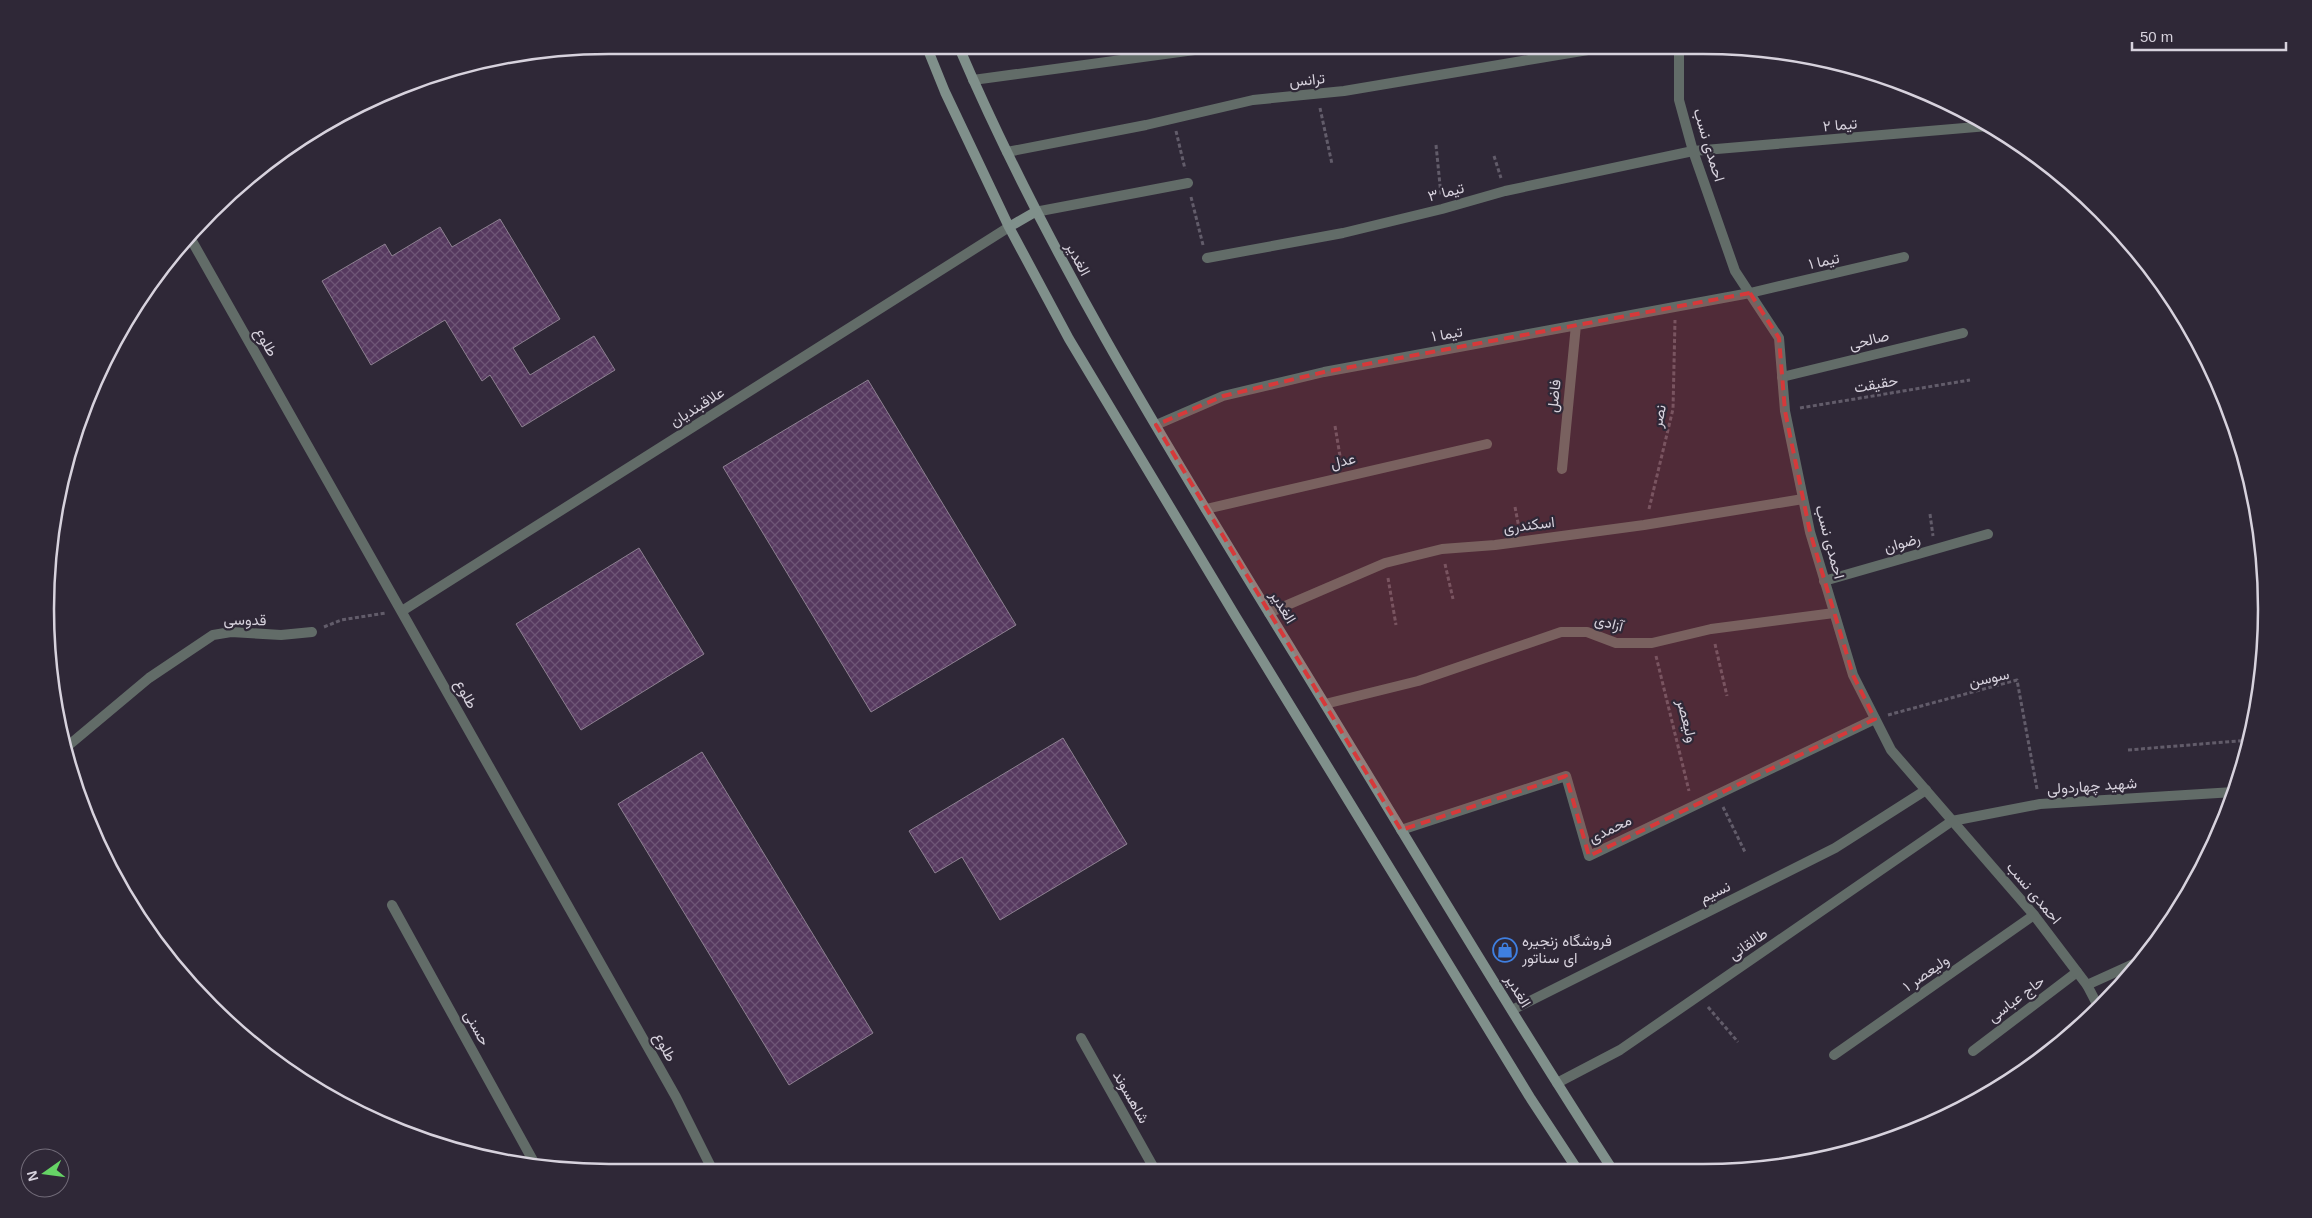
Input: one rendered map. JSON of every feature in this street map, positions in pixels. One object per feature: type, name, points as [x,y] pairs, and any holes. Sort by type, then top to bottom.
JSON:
[{"type":"main road","points":[[930,54],[945,92],[1009,227],[1069,339],[1236,618],[1531,1099],[1574,1164]]},
{"type":"main road","name":"الغدیر","points":[[962,54],[1035,212],[1095,324],[1401,830],[1609,1164]]},
{"type":"main road","points":[[1009,227],[1035,212]]},
{"type":"street","points":[[973,80],[1165,54]]},
{"type":"street","name":"ترانس","points":[[1007,152],[1146,125],[1253,100],[1317,94],[1563,54]]},
{"type":"street","name":"احمدی نسب","points":[[1679,54],[1679,100],[1694,152],[1735,271],[1779,338],[1785,411],[1810,532],[1853,675],[1891,750],[2034,915],[2087,986],[2096,1002]]},
{"type":"street","name":"تیما ۲","points":[[1694,152],[1979,127]]},
{"type":"street","name":"تیما ۳","points":[[1206,258],[1343,233],[1442,209],[1505,191],[1694,152]]},
{"type":"street","points":[[1035,212],[1188,182]]},
{"type":"street","name":"علاقبندیان","points":[[402,611],[1009,227]]},
{"type":"street","name":"طلوع","points":[[193,242],[676,1097],[710,1164]]},
{"type":"street","name":"۱ تیما","points":[[1750,294],[1904,257]]},
{"type":"street","name":"تیما ۱","points":[[1156,425],[1223,396],[1324,372],[1750,294]]},
{"type":"street","name":"فاضل","points":[[1562,469],[1576,325]]},
{"type":"street","name":"صالحی","points":[[1782,377],[1963,333]]},
{"type":"street","name":"عدل","points":[[1206,509],[1487,444]]},
{"type":"street","name":"اسکندری","points":[[1269,613],[1385,563],[1442,549],[1644,526],[1803,499]]},
{"type":"street","name":"رضوان","points":[[1824,581],[1988,534]]},
{"type":"street","name":"آزادی","points":[[1325,704],[1418,681],[1561,632],[1587,632],[1616,643],[1652,644],[1711,629],[1834,613]]},
{"type":"street","name":"قدوسی","points":[[71,744],[149,678],[213,634],[231,632],[281,636],[312,632]]},
{"type":"street","name":"محمدی","points":[[1401,830],[1566,776],[1589,856],[1875,719]]},
{"type":"street","name":"نسیم","points":[[1512,1010],[1835,848],[1926,790]]},
{"type":"street","name":"شهید چهاردولی","points":[[1952,821],[2040,804],[2227,792]]},
{"type":"street","name":"طالقانی","points":[[1557,1083],[1620,1050],[1952,821]]},
{"type":"street","name":"حسنی","points":[[392,905],[532,1158]]},
{"type":"street","name":"ولیعصر ۱","points":[[1834,1055],[2034,915]]},
{"type":"street","points":[[2087,986],[2127,967]]},
{"type":"street","name":"حاج عباسی","points":[[1973,1051],[2076,972]]},
{"type":"street","name":"شاهسوند","points":[[1081,1038],[1152,1164]]},
{"type":"path","points":[[1317,94],[1332,164]]},
{"type":"path","points":[[1436,146],[1442,209]]},
{"type":"path","points":[[1494,156],[1505,191]]},
{"type":"path","name":"نصر","points":[[1644,526],[1673,409],[1675,307]]},
{"type":"path","name":"حقیقت","points":[[1785,411],[1970,380]]},
{"type":"path","points":[[1335,426],[1343,477]]},
{"type":"path","points":[[1515,507],[1521,541]]},
{"type":"path","points":[[1930,514],[1935,549]]},
{"type":"path","points":[[1442,549],[1453,599]]},
{"type":"path","points":[[1385,563],[1396,626]]},
{"type":"path","points":[[312,632],[341,620],[402,611]]},
{"type":"path","points":[[1711,629],[1727,696]]},
{"type":"path","name":"ولیعصر","points":[[1652,644],[1693,806]]},
{"type":"path","name":"سوسن","points":[[1875,719],[2017,680],[2040,804]]},
{"type":"path","points":[[2128,750],[2242,741]]},
{"type":"path","points":[[1717,795],[1744,852]]},
{"type":"path","points":[[1698,996],[1738,1042]]},
{"type":"highlighted area","points":[[1750,293],[1779,338],[1785,411],[1810,532],[1853,675],[1875,719],[1589,856],[1566,776],[1401,830],[1156,425],[1223,396],[1324,372]]},
{"type":"building","points":[[500,219],[560,319],[513,348],[530,375],[594,336],[615,370],[522,427],[490,375],[482,381],[445,320],[371,365],[322,281],[385,244],[392,256],[440,227],[452,247]]},
{"type":"building","points":[[868,380],[1016,625],[871,712],[723,467]]},
{"type":"building","points":[[639,548],[704,654],[581,730],[516,624]]},
{"type":"building","points":[[1063,738],[1127,844],[1000,920],[962,857],[935,873],[909,831]]},
{"type":"building","points":[[702,752],[873,1033],[789,1085],[618,804]]},
{"type":"place","name":"فروشگاه زنجیره ای سناتور","points":[[1505,950]]}]
